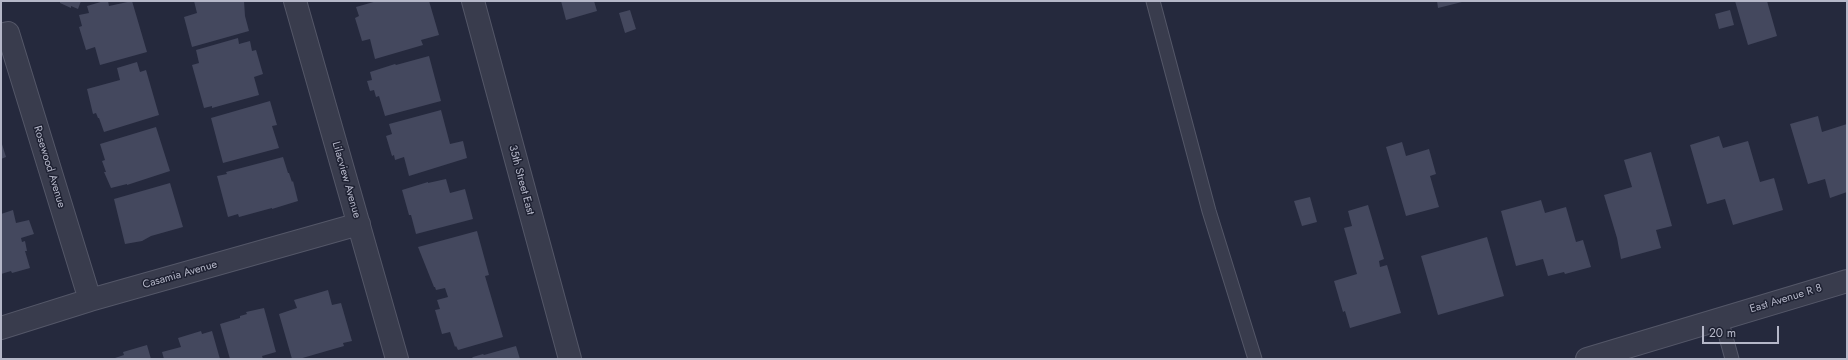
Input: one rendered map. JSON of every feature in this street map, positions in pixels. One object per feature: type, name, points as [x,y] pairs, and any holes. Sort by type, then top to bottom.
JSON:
[{"type":"street","name":"Lilacview Avenue","points":[[295,1],[397,359]]},
{"type":"street","name":"35th Street East","points":[[472,1],[570,359]]},
{"type":"street","name":"Rosewood Avenue","points":[[5,34],[90,300]]},
{"type":"street","name":"Casamia Avenue","points":[[1,328],[90,300],[359,224]]},
{"type":"street","name":"East Avenue R 8","points":[[1586,359],[1847,281]]},
{"type":"lane","points":[[1153,1],[1209,211],[1255,359]]},
{"type":"lane","points":[[1721,318],[1732,359]]},
{"type":"building","points":[[60,1],[81,1],[78,9],[71,6],[71,8],[60,3]]},
{"type":"building","points":[[108,1],[109,6],[132,1],[147,52],[100,65],[95,47],[86,50],[79,27],[82,26],[79,15],[89,13],[87,6]]},
{"type":"building","points":[[194,1],[244,1],[245,16],[249,31],[192,47],[184,17],[197,13]]},
{"type":"building","points":[[377,1],[429,1],[439,35],[421,40],[423,45],[375,59],[370,39],[362,41],[355,18],[359,16],[356,7]]},
{"type":"building","points":[[561,1],[594,1],[597,11],[566,20]]},
{"type":"building","points":[[1437,1],[1462,1],[1462,2],[1438,8]]},
{"type":"building","points":[[1735,1],[1767,1],[1777,36],[1748,45]]},
{"type":"building","points":[[630,10],[636,29],[625,33],[619,13]]},
{"type":"building","points":[[1730,10],[1734,25],[1719,29],[1715,14]]},
{"type":"building","points":[[238,38],[239,44],[250,41],[252,51],[256,50],[263,74],[254,77],[259,95],[212,108],[212,106],[204,108],[192,65],[199,63],[196,50]]},
{"type":"building","points":[[429,56],[441,101],[385,116],[379,96],[376,97],[374,90],[370,91],[367,81],[372,80],[370,72]]},
{"type":"building","points":[[137,62],[140,72],[146,70],[159,115],[104,132],[96,113],[93,114],[87,89],[120,80],[117,68]]},
{"type":"building","points":[[270,101],[277,125],[272,126],[279,148],[223,163],[211,118]]},
{"type":"building","points":[[441,110],[450,144],[463,141],[467,158],[409,176],[404,157],[395,160],[394,155],[392,156],[386,136],[392,134],[389,124]]},
{"type":"building","points":[[1818,116],[1822,132],[1847,124],[1847,192],[1830,198],[1825,179],[1808,184],[1790,124]]},
{"type":"building","points":[[156,127],[170,171],[127,185],[111,188],[104,172],[106,172],[102,161],[105,160],[100,144]]},
{"type":"building","points":[[1719,136],[1723,148],[1748,141],[1760,182],[1774,178],[1783,210],[1733,225],[1725,199],[1707,204],[1690,145]]},
{"type":"building","points":[[1,141],[6,157],[1,159]]},
{"type":"building","points":[[1402,142],[1406,156],[1429,149],[1436,174],[1430,176],[1439,207],[1406,216],[1386,147]]},
{"type":"building","points":[[1651,152],[1672,226],[1656,230],[1661,248],[1621,259],[1617,238],[1604,195],[1632,187],[1624,160]]},
{"type":"building","points":[[283,157],[288,173],[292,182],[293,181],[298,201],[239,217],[238,214],[228,217],[217,176],[227,174],[226,172]]},
{"type":"building","points":[[446,179],[450,193],[465,189],[473,219],[416,234],[402,190],[428,182]]},
{"type":"building","points":[[170,183],[183,227],[151,236],[142,241],[125,244],[114,199]]},
{"type":"building","points":[[1310,197],[1317,222],[1302,226],[1294,201]]},
{"type":"building","points":[[1541,200],[1545,213],[1566,207],[1576,242],[1583,240],[1591,267],[1565,274],[1564,272],[1548,276],[1543,259],[1516,266],[1501,211]]},
{"type":"building","points":[[1368,205],[1384,259],[1379,261],[1380,267],[1387,265],[1401,313],[1350,328],[1345,311],[1343,312],[1334,281],[1357,274],[1344,228],[1352,226],[1348,211]]},
{"type":"building","points":[[13,210],[16,223],[29,220],[34,234],[21,238],[22,242],[25,241],[27,251],[25,251],[30,268],[12,273],[11,271],[1,274],[1,214]]},
{"type":"building","points":[[477,231],[489,275],[485,276],[503,337],[458,350],[456,346],[455,347],[450,332],[442,334],[435,310],[440,309],[437,300],[448,297],[445,288],[436,290],[434,287],[418,247]]},
{"type":"building","points":[[1487,237],[1504,296],[1438,315],[1421,256]]},
{"type":"building","points":[[328,290],[332,305],[341,303],[352,341],[343,343],[344,346],[299,359],[292,359],[279,314],[297,308],[294,300]]},
{"type":"building","points":[[264,308],[276,352],[262,356],[263,359],[230,359],[220,324],[240,318],[240,316],[247,314],[246,312]]},
{"type":"building","points":[[201,331],[202,334],[212,331],[220,359],[164,359],[162,352],[181,347],[178,338]]},
{"type":"building","points":[[147,345],[151,359],[112,359],[124,355],[123,352]]},
{"type":"building","points":[[516,346],[520,359],[471,359],[483,354],[484,355]]}]
